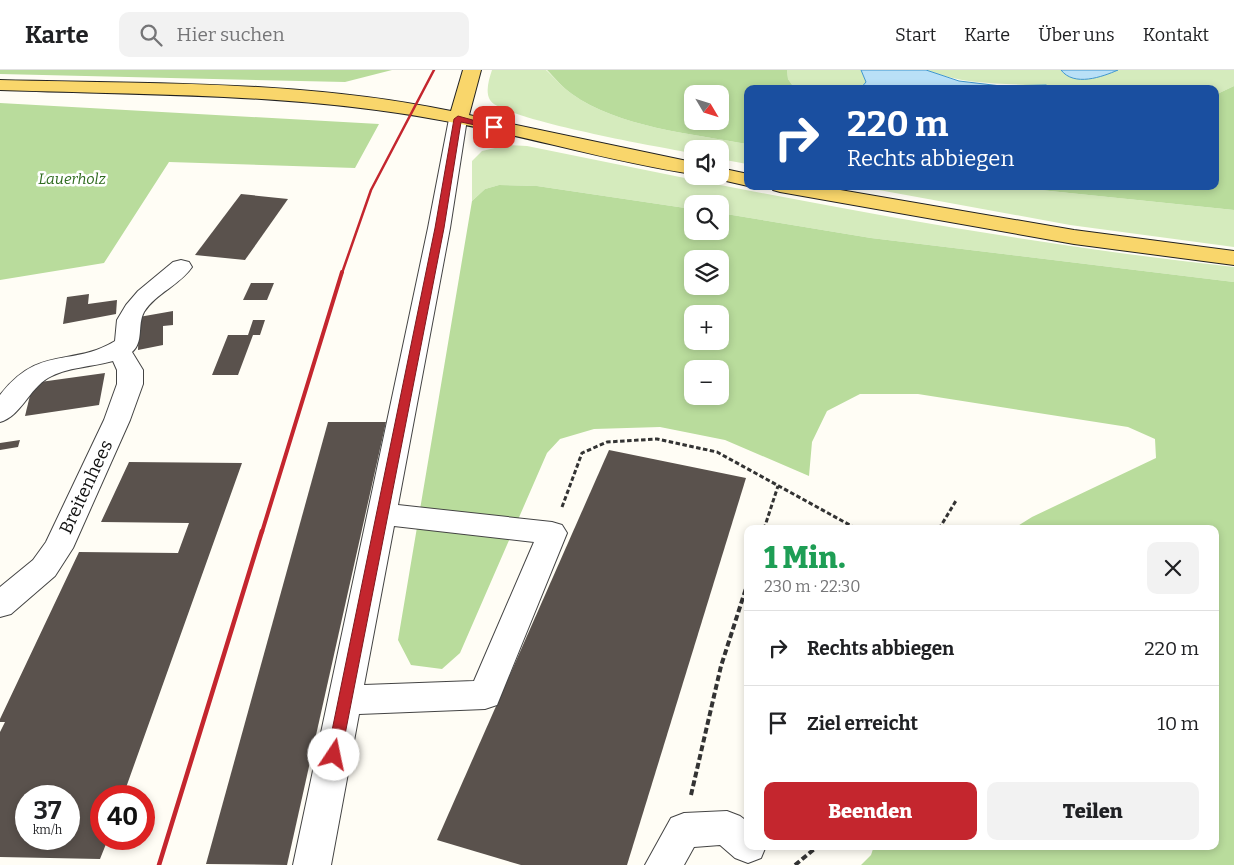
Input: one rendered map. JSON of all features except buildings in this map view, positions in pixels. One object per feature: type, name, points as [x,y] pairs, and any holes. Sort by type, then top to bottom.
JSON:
[{"type":"main road","points":[[458,119],[472,70]]},
{"type":"main road","points":[[0,85],[276,94],[359,102],[458,119],[684,166]]},
{"type":"main road","points":[[729,176],[744,179]]},
{"type":"main road","points":[[803,190],[1074,237],[1234,258]]},
{"type":"street","points":[[312,865],[439,228],[458,119]]},
{"type":"street","points":[[0,413],[28,379],[48,369],[120,350],[126,345],[130,318],[141,303],[181,267]]},
{"type":"street","name":"Breitenhees","points":[[0,604],[44,568],[58,548],[118,420],[130,384],[130,370],[120,350]]},
{"type":"street","points":[[345,700],[485,695],[552,533],[382,514]]},
{"type":"street","points":[[664,865],[684,830],[727,828],[744,843]]},
{"type":"street","points":[[753,850],[760,865]]},
{"type":"path","points":[[552,533],[582,453],[607,442],[657,439],[717,452],[850,525]]},
{"type":"path","points":[[765,525],[778,486]]},
{"type":"path","points":[[941,525],[957,500]]},
{"type":"path","points":[[684,830],[721,666],[744,594]]},
{"type":"path","points":[[795,865],[813,850]]},
{"type":"green space","points":[[0,70],[392,70],[345,82],[0,74]]},
{"type":"green space","points":[[492,70],[546,70],[572,94],[590,105],[611,114],[656,128],[725,140],[684,140],[684,151],[584,132],[522,116],[500,108],[490,100],[488,89]]},
{"type":"green space","points":[[547,70],[787,70],[788,79],[792,85],[744,85],[744,143],[656,128],[633,122],[590,105],[572,94]]},
{"type":"green space","points":[[787,70],[861,70],[866,82],[863,85],[792,85],[788,79]]},
{"type":"green space","points":[[926,70],[1061,70],[1063,73],[1105,75],[1118,70],[1234,70],[1234,86],[1219,93],[1219,85],[1020,85],[973,82]]},
{"type":"green space","points":[[1234,86],[1234,210],[1041,190],[1219,190],[1219,93]]},
{"type":"green space","name":"Lauerholz","points":[[0,103],[379,124],[355,168],[169,162],[104,263],[0,280]]},
{"type":"green space","points":[[729,141],[744,143],[744,163],[729,161]]},
{"type":"green space","points":[[508,145],[527,146],[684,178],[684,185],[719,185],[967,230],[1056,244],[1234,267],[1234,282],[871,238],[729,214],[729,195],[684,195],[684,208],[537,186],[499,185],[485,189],[472,201],[472,161],[482,151]]},
{"type":"green space","points":[[499,185],[537,186],[684,208],[684,240],[729,240],[729,214],[871,238],[1234,282],[1234,865],[861,865],[871,855],[873,850],[1219,850],[1219,525],[1019,525],[1032,517],[1156,458],[1155,439],[1128,427],[918,394],[860,394],[827,411],[812,442],[809,476],[725,440],[660,427],[594,429],[560,439],[547,453],[460,653],[442,669],[411,665],[398,640],[472,201],[485,189]]},
{"type":"green space","points":[[879,190],[1041,190],[1234,210],[1234,247],[1070,225]]},
{"type":"water","points":[[861,70],[926,70],[959,81],[993,85],[863,85],[866,82]]},
{"type":"water","points":[[1061,70],[1118,70],[1096,78],[1081,79],[1073,78]]},
{"type":"railway","points":[[342,273],[371,190],[434,70]]},
{"type":"railway","points":[[262,532],[342,272]]},
{"type":"railway","points":[[159,865],[262,531]]},
{"type":"route","points":[[334,755],[439,228],[458,119],[494,127]]}]
